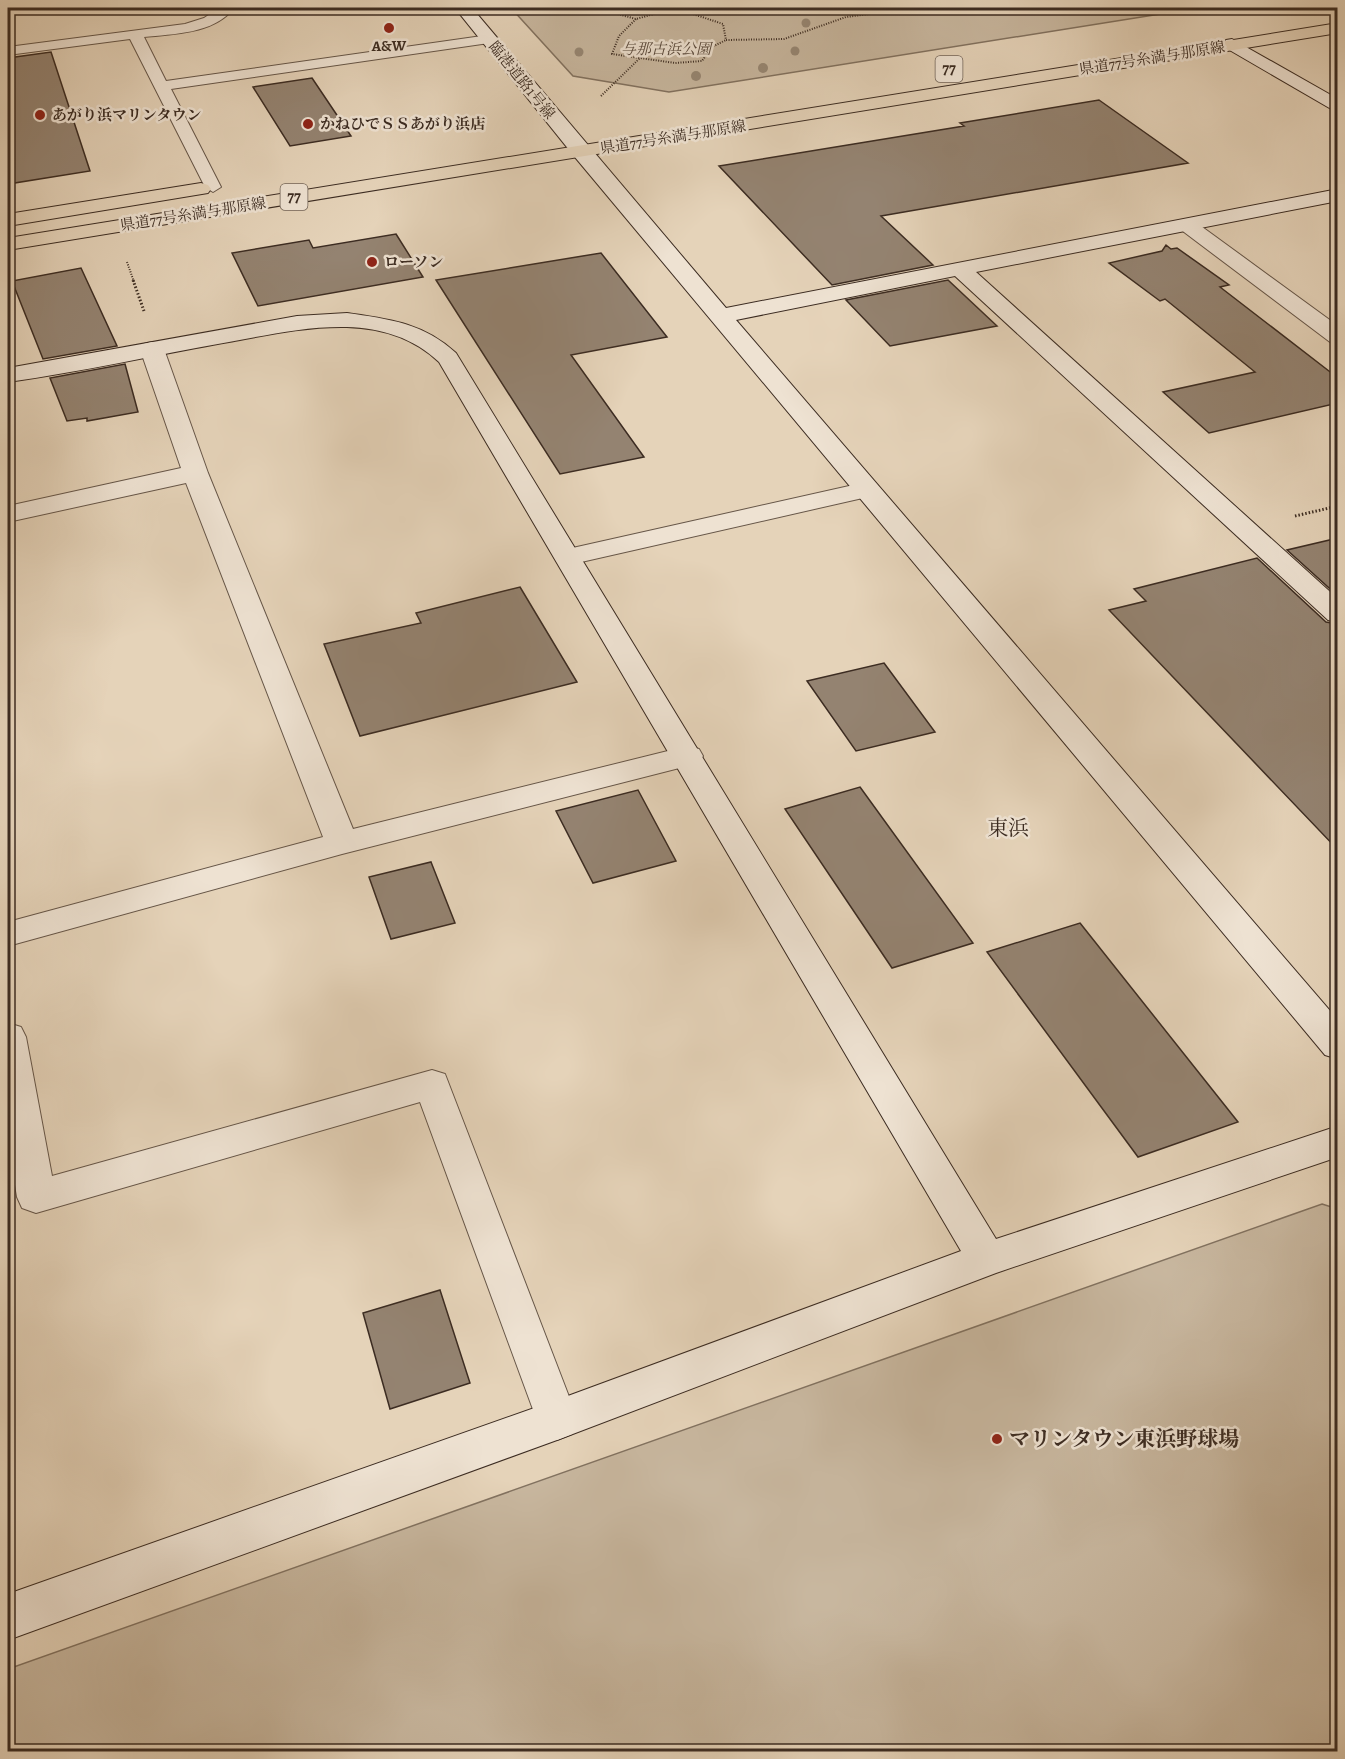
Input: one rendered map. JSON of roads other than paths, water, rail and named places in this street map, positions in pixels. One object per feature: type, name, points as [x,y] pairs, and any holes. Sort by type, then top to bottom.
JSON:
[{"type":"main road","name":"県道77号糸満与那原線","points":[[8,244],[1338,28]]},
{"type":"main road","name":"県道77号糸満与那原線","points":[[542,137],[588,129]]},
{"type":"main road","name":"県道77号糸満与那原線","points":[[8,220],[234,184]]},
{"type":"street","name":"臨港道路1号線","points":[[463,8],[581,152],[1338,1045]]},
{"type":"street","points":[[1232,44],[1338,107]]},
{"type":"street","points":[[720,316],[1338,195]]},
{"type":"street","points":[[1187,225],[1338,337]]},
{"type":"street","points":[[960,269],[1338,614]]},
{"type":"street","points":[[8,375],[297,323],[347,320],[385,325],[424,339],[448,358],[987,1259]]},
{"type":"street","points":[[152,349],[195,473],[342,843]]},
{"type":"street","points":[[8,514],[195,473]]},
{"type":"street","points":[[568,557],[867,490]]},
{"type":"street","points":[[8,934],[342,843],[688,756]]},
{"type":"street","points":[[8,1037],[36,1197],[432,1084],[557,1420]]},
{"type":"street","points":[[8,1617],[557,1420],[987,1259],[1338,1141]]},
{"type":"lane","points":[[8,51],[189,26],[214,19],[227,8]]},
{"type":"lane","points":[[135,33],[213,188]]},
{"type":"lane","points":[[161,86],[489,39]]},
{"type":"place","name":"A&W","points":[[389,28]]},
{"type":"place","name":"あがり浜マリンタウン","points":[[40,115]]},
{"type":"place","name":"かねひでＳＳあがり浜店","points":[[308,124]]},
{"type":"place","name":"ローソン","points":[[372,262]]},
{"type":"place","name":"マリンタウン東浜野球場","points":[[997,1439]]},
{"type":"district","name":"東浜","points":[[1008,828]]},
{"type":"park label","name":"与那古浜公園","points":[[666,49]]}]
